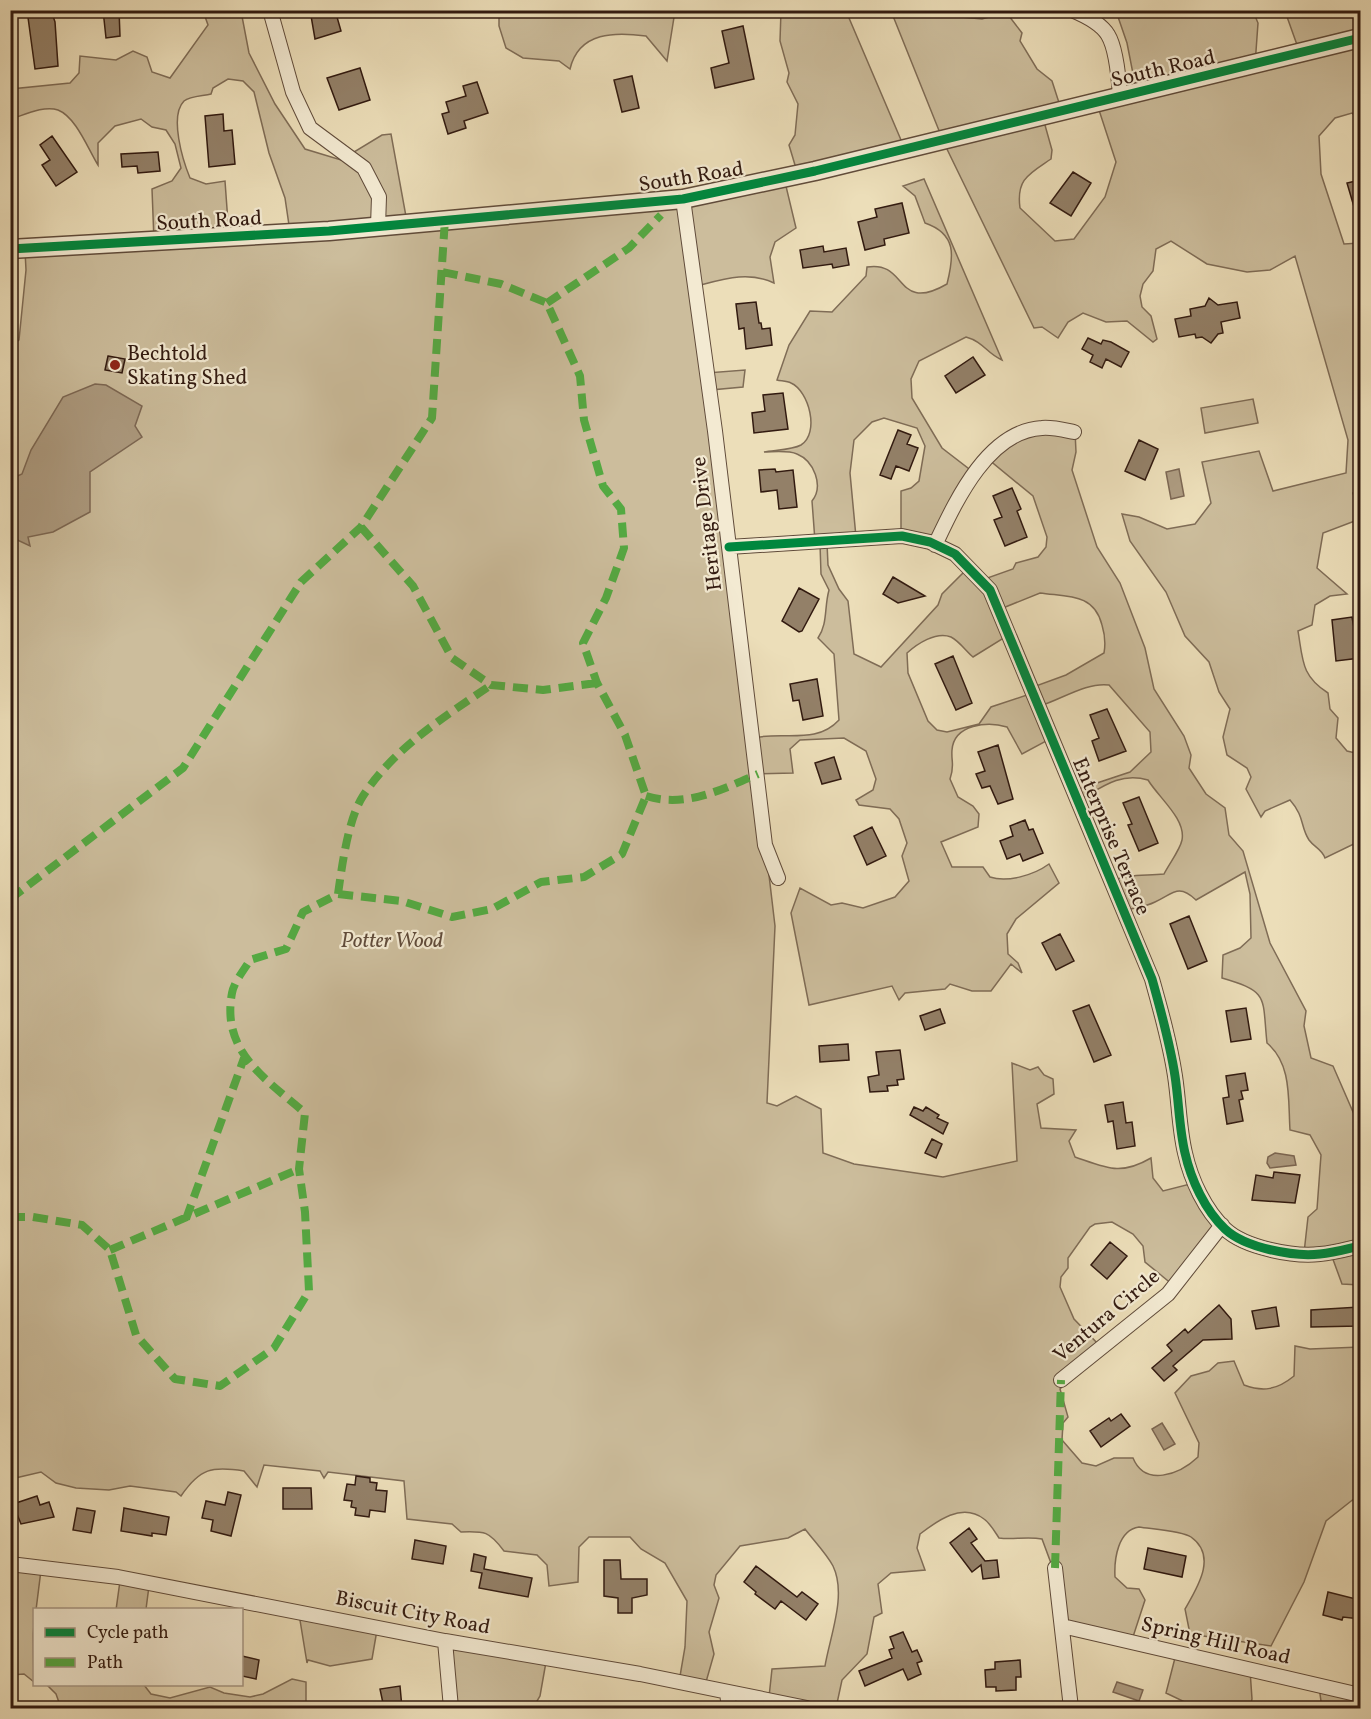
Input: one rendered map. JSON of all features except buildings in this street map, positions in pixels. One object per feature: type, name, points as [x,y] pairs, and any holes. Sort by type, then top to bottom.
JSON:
[{"type":"street","points":[[270,10],[293,92],[310,128],[364,168],[379,197],[378,226]]},
{"type":"street","points":[[1072,10],[1087,17],[1108,35],[1119,76],[1120,96]]},
{"type":"street","name":"South Road","points":[[10,249],[378,226],[683,199],[815,171],[1360,38]]},
{"type":"street","name":"Heritage Drive","points":[[683,199],[698,295],[765,845],[778,878]]},
{"type":"street","points":[[935,545],[960,491],[996,448],[1023,433],[1042,428],[1074,432]]},
{"type":"street","name":"Enterprise Terrace","points":[[729,547],[902,536],[935,545],[955,554],[990,590],[1152,979],[1163,1016],[1175,1075],[1185,1153],[1194,1182],[1210,1212],[1225,1230],[1258,1246],[1293,1254],[1321,1254],[1360,1246]]},
{"type":"street","name":"Ventura Circle","points":[[1061,1380],[1168,1294],[1222,1225]]},
{"type":"street","name":"Biscuit City Road","points":[[10,1564],[118,1577],[807,1708]]},
{"type":"street","points":[[1055,1568],[1071,1708]]},
{"type":"street","name":"Spring Hill Road","points":[[1062,1626],[1360,1695]]},
{"type":"street","points":[[445,1641],[451,1708]]},
{"type":"street","points":[[727,1693],[729,1708]]},
{"type":"green space","name":"Potter Wood","points":[[203,11],[241,11],[249,53],[275,104],[305,149],[341,160],[382,135],[391,134],[407,222],[785,182],[796,228],[775,242],[770,257],[774,283],[755,277],[745,277],[697,286],[707,373],[745,370],[743,387],[711,390],[753,738],[810,735],[830,728],[839,720],[834,654],[818,638],[825,621],[829,590],[821,574],[820,544],[815,541],[812,501],[817,481],[812,468],[803,457],[793,453],[764,452],[801,445],[807,439],[810,431],[810,412],[803,394],[797,387],[789,382],[777,380],[789,345],[810,311],[832,312],[866,276],[867,267],[880,267],[889,271],[910,290],[918,293],[930,292],[947,284],[952,255],[948,240],[943,233],[925,223],[915,196],[903,186],[924,179],[1002,360],[966,337],[919,361],[911,379],[912,398],[942,448],[973,472],[936,541],[901,535],[901,491],[911,488],[919,481],[925,446],[917,428],[884,418],[872,422],[854,440],[850,473],[856,537],[827,543],[828,565],[839,589],[848,601],[854,654],[881,667],[938,605],[942,594],[967,569],[982,580],[1013,569],[1016,563],[1038,557],[1046,547],[1047,537],[1033,496],[988,459],[1021,434],[1075,431],[1076,452],[1072,470],[1097,547],[1120,583],[1145,648],[1154,689],[1184,736],[1191,755],[1189,768],[1206,794],[1225,808],[1229,835],[1243,851],[1270,943],[1306,1011],[1304,1026],[1311,1058],[1333,1066],[1360,1128],[1360,1285],[1342,1284],[1331,1254],[1304,1253],[1308,1217],[1317,1209],[1321,1155],[1310,1135],[1290,1130],[1285,1072],[1275,1051],[1267,1043],[1265,1015],[1261,999],[1249,988],[1222,978],[1223,955],[1240,948],[1251,938],[1250,894],[1245,872],[1196,900],[1180,891],[1151,904],[1123,911],[1111,881],[1130,876],[1164,874],[1179,848],[1182,832],[1171,809],[1148,780],[1120,779],[1078,801],[1073,791],[1130,772],[1151,752],[1150,732],[1109,685],[1083,688],[1040,706],[1050,739],[1022,754],[1007,727],[999,725],[973,726],[965,730],[954,741],[950,779],[958,797],[973,806],[979,814],[978,827],[941,842],[952,867],[983,867],[990,877],[1004,879],[1028,875],[1049,864],[1059,883],[1016,919],[1007,934],[1008,954],[1018,963],[1022,973],[1011,964],[991,991],[972,991],[950,984],[945,989],[905,993],[899,1000],[892,986],[809,1005],[791,913],[800,888],[831,905],[842,903],[863,908],[895,897],[909,881],[902,856],[907,843],[899,819],[890,809],[859,805],[856,800],[873,790],[876,779],[866,751],[844,738],[800,740],[790,749],[793,773],[757,774],[775,926],[767,1103],[777,1106],[796,1096],[821,1109],[823,1153],[854,1164],[943,1177],[1017,1161],[1012,1063],[1030,1070],[1038,1067],[1044,1075],[1053,1079],[1054,1094],[1037,1104],[1041,1128],[1076,1130],[1069,1141],[1075,1157],[1113,1168],[1131,1167],[1151,1158],[1153,1178],[1163,1191],[1190,1184],[1216,1222],[1173,1285],[1145,1262],[1143,1246],[1133,1234],[1112,1222],[1095,1224],[1090,1227],[1068,1258],[1068,1268],[1061,1277],[1060,1287],[1074,1319],[1100,1346],[1060,1389],[1068,1417],[1063,1423],[1062,1440],[1082,1463],[1096,1466],[1114,1458],[1133,1458],[1138,1467],[1154,1475],[1163,1475],[1182,1469],[1198,1457],[1199,1443],[1175,1393],[1191,1376],[1209,1371],[1218,1363],[1234,1361],[1244,1385],[1257,1389],[1276,1387],[1294,1376],[1295,1346],[1310,1349],[1360,1347],[1360,1494],[1326,1521],[1304,1582],[1271,1646],[1190,1634],[1185,1609],[1203,1572],[1203,1553],[1199,1545],[1187,1535],[1139,1527],[1132,1529],[1122,1539],[1115,1562],[1115,1577],[1127,1588],[1139,1589],[1145,1600],[1131,1643],[1064,1629],[1055,1574],[1042,1539],[999,1538],[984,1519],[967,1512],[950,1515],[920,1534],[917,1548],[925,1570],[891,1573],[878,1584],[882,1613],[874,1617],[867,1654],[842,1680],[836,1708],[728,1708],[726,1696],[769,1697],[772,1669],[825,1666],[838,1602],[837,1577],[830,1561],[805,1529],[788,1538],[740,1546],[716,1575],[714,1585],[719,1598],[709,1632],[714,1654],[706,1682],[679,1682],[685,1647],[687,1601],[665,1563],[641,1549],[630,1537],[589,1537],[579,1547],[578,1582],[549,1586],[547,1565],[537,1555],[504,1551],[490,1536],[476,1532],[461,1532],[452,1524],[407,1519],[404,1481],[328,1472],[324,1478],[320,1471],[264,1465],[257,1487],[244,1471],[215,1469],[201,1474],[181,1496],[176,1492],[130,1486],[109,1490],[76,1488],[56,1483],[41,1472],[11,1479],[11,347],[19,340],[26,270],[25,251],[154,241],[152,189],[172,181],[181,168],[175,144],[166,130],[152,127],[141,119],[115,126],[98,143],[98,165],[76,126],[58,110],[40,110],[11,119],[11,89],[70,83],[79,73],[80,56],[116,60],[133,51],[147,57],[152,72],[170,78],[208,25]],"holes":[[[228,79],[243,81],[254,92],[269,153],[285,198],[290,232],[229,236],[225,181],[206,184],[190,178],[177,127],[180,108],[187,99],[211,94],[213,88]],[[1040,593],[1078,598],[1093,607],[1103,629],[1104,653],[1066,675],[1033,687],[1030,694],[991,707],[979,724],[947,732],[937,730],[928,721],[908,673],[907,653],[927,639],[945,636],[957,641],[973,657],[1007,636],[998,610]]]},
{"type":"green space","points":[[499,11],[675,11],[667,61],[646,36],[623,34],[600,37],[590,41],[581,47],[570,69],[559,61],[523,58],[506,48],[499,26]]},
{"type":"green space","points":[[781,11],[846,11],[904,147],[798,175],[789,145],[795,135],[798,104],[787,82],[789,73],[780,41]]},
{"type":"green space","points":[[891,11],[946,11],[951,16],[982,19],[1006,12],[1022,33],[1020,41],[1037,69],[1052,81],[1062,112],[1043,118],[1052,150],[1051,159],[1030,173],[1022,184],[1019,198],[1020,208],[1055,241],[1074,239],[1105,197],[1116,162],[1098,107],[1137,94],[1127,43],[1116,11],[1253,11],[1258,23],[1255,65],[1301,56],[1286,14],[1287,11],[1349,11],[1360,19],[1360,121],[1352,113],[1335,118],[1319,136],[1321,174],[1344,244],[1360,243],[1360,491],[1353,493],[1360,519],[1323,533],[1317,568],[1347,594],[1330,596],[1315,605],[1312,625],[1298,631],[1308,674],[1319,687],[1328,693],[1330,709],[1338,718],[1336,738],[1347,751],[1360,754],[1360,841],[1325,858],[1309,840],[1298,811],[1290,800],[1265,811],[1261,817],[1246,789],[1251,777],[1247,768],[1227,755],[1223,737],[1230,709],[1219,692],[1209,662],[1185,636],[1166,592],[1130,541],[1122,514],[1139,517],[1167,529],[1195,524],[1211,503],[1202,462],[1259,451],[1273,491],[1346,473],[1348,440],[1295,256],[1270,270],[1247,272],[1207,264],[1171,241],[1156,249],[1153,271],[1143,284],[1140,296],[1142,307],[1151,316],[1157,339],[1153,342],[1127,321],[1106,322],[1083,313],[1068,322],[1058,338],[1042,327],[1034,328],[944,143]]},
{"type":"green space","points":[[1253,399],[1258,423],[1205,433],[1201,408]]},
{"type":"green space","points":[[11,1565],[41,1570],[36,1608],[33,1608],[33,1681],[24,1674],[11,1675]]},
{"type":"green space","points":[[120,1581],[149,1586],[146,1608],[116,1608]]},
{"type":"green space","points":[[299,1614],[377,1630],[372,1659],[330,1666],[308,1660],[307,1663]]},
{"type":"green space","points":[[446,1643],[546,1662],[540,1696],[533,1708],[450,1708]]},
{"type":"green space","points":[[1176,1654],[1250,1670],[1252,1699],[1250,1708],[1189,1708],[1185,1702],[1166,1693]]},
{"type":"green space","points":[[292,1679],[306,1682],[306,1708],[61,1708],[56,1694],[48,1686],[145,1686],[151,1694],[170,1698],[210,1687],[224,1693],[250,1697],[263,1694]]},
{"type":"green space","points":[[1319,1687],[1360,1696],[1360,1708],[1322,1708]]},
{"type":"shaded area","points":[[95,384],[106,385],[142,406],[135,426],[142,437],[90,472],[90,512],[53,532],[28,537],[30,546],[11,537],[11,479],[22,474],[31,450],[63,397]]},
{"type":"shaded area","points":[[1179,469],[1184,496],[1171,499],[1166,472]]},
{"type":"shaded area","points":[[1275,1153],[1294,1156],[1296,1165],[1270,1168],[1267,1163],[1268,1157]]},
{"type":"shaded area","points":[[1162,1423],[1175,1444],[1164,1450],[1152,1429]]},
{"type":"shaded area","points":[[1117,1682],[1143,1690],[1139,1701],[1113,1692]]},
{"type":"marked path","points":[[547,303],[629,248],[661,215]]},
{"type":"marked path","points":[[10,899],[183,768],[301,582],[361,527],[432,418],[445,219]]},
{"type":"marked path","points":[[10,1217],[33,1217],[82,1225],[110,1250],[136,1335],[175,1379],[220,1386],[274,1348],[309,1291],[305,1212],[299,1169],[305,1113],[262,1076],[240,1048],[233,1032],[230,1014],[232,993],[237,980],[250,960],[286,949],[303,912],[338,894],[402,901],[452,917],[492,909],[541,882],[584,877],[622,854],[646,796],[625,735],[597,683],[583,643],[606,598],[624,548],[621,509],[603,486],[584,420],[580,376],[547,303],[501,284],[442,272]]},
{"type":"marked path","points":[[361,527],[413,586],[452,658],[491,685],[543,690],[597,683]]},
{"type":"marked path","points":[[338,894],[346,843],[353,817],[363,796],[375,779],[421,734],[491,685]]},
{"type":"marked path","points":[[646,796],[660,799],[689,799],[717,791],[758,774]]},
{"type":"marked path","points":[[186,1219],[244,1058]]},
{"type":"marked path","points":[[110,1250],[299,1169]]},
{"type":"marked path","points":[[1055,1568],[1061,1380]]},
{"type":"cycle path","points":[[10,249],[329,231],[683,199],[815,171],[1360,38]]},
{"type":"cycle path","points":[[729,547],[902,536],[930,542],[955,554],[990,590],[1152,979],[1173,1064],[1185,1153],[1191,1174],[1205,1204],[1225,1229],[1234,1236],[1270,1250],[1309,1255],[1360,1246]]},
{"type":"place","name":"Bechtold Skating Shed","points":[[115,365]]}]
